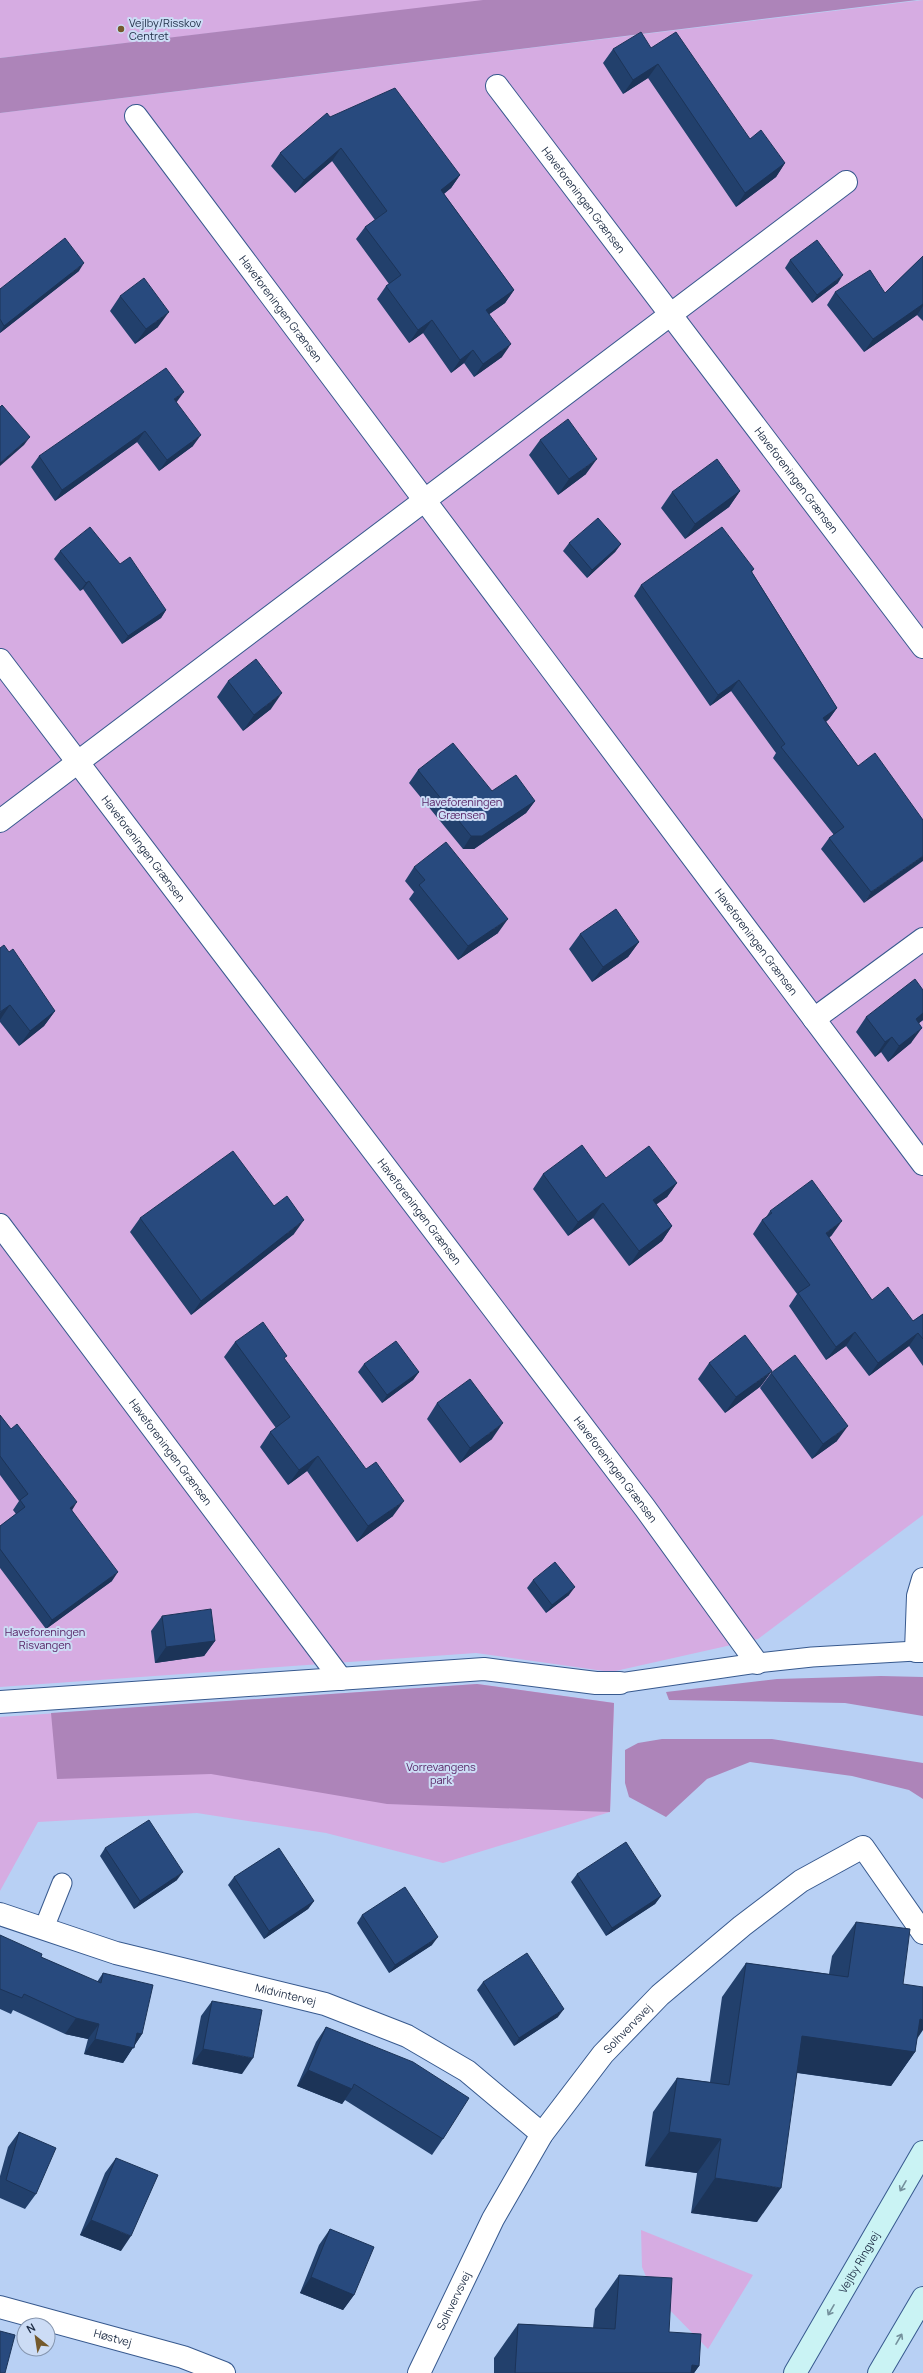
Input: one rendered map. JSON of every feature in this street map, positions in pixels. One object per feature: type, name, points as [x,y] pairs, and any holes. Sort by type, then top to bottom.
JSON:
[{"type":"main road","name":"Vejlby Ringvej","points":[[795,2373],[923,2152]]},
{"type":"main road","points":[[879,2373],[923,2298]]},
{"type":"street","name":"Haveforeningen Grænsen","points":[[497,86],[923,648]]},
{"type":"street","name":"Haveforeningen Grænsen","points":[[136,116],[923,1164]]},
{"type":"street","points":[[0,821],[79,764],[670,314],[846,182]]},
{"type":"street","name":"Haveforeningen Grænsen","points":[[0,660],[645,1508],[757,1662]]},
{"type":"street","points":[[814,1019],[923,939]]},
{"type":"street","name":"Haveforeningen Grænsen","points":[[0,1225],[341,1680]]},
{"type":"street","points":[[919,1651],[918,1596],[923,1579]]},
{"type":"street","points":[[0,1702],[341,1680],[484,1669],[596,1683],[620,1683]]},
{"type":"street","name":"Solhvervsvej","points":[[419,2373],[493,2219],[542,2134],[603,2054],[660,1995],[742,1926],[801,1881],[864,1847],[923,1933]]},
{"type":"street","name":"Midvintervej","points":[[0,1914],[116,1953],[325,2004],[407,2036],[467,2071],[542,2134]]},
{"type":"street","name":"Høstvej","points":[[0,2307],[183,2357],[224,2373]]},
{"type":"lane","points":[[620,1683],[757,1662],[812,1657],[919,1651]]},
{"type":"lane","points":[[44,1928],[62,1883]]},
{"type":"green space","name":"Vejlby/Risskov Centret","points":[[0,0],[492,0],[0,58]]},
{"type":"green space","points":[[483,0],[917,0],[0,113],[0,58]]},
{"type":"green space","name":"Haveforeningen Grænsen","points":[[923,0],[923,1515],[758,1639],[611,1672],[476,1653],[0,1687],[0,113]]},
{"type":"green space","points":[[881,1676],[923,1677],[923,1716],[845,1703],[669,1700],[666,1692],[777,1679]]},
{"type":"green space","name":"Vorrevangens park","points":[[477,1684],[614,1703],[610,1812],[443,1863],[326,1833],[197,1813],[38,1822],[0,1891],[0,1717]]},
{"type":"green space","name":"Vorrevangens park","points":[[477,1684],[614,1703],[610,1812],[387,1804],[211,1774],[57,1779],[51,1713]]},
{"type":"green space","points":[[662,1739],[772,1739],[923,1763],[923,1799],[909,1790],[852,1776],[750,1762],[707,1779],[666,1817],[629,1797],[625,1783],[625,1750],[638,1743]]},
{"type":"green space","points":[[641,2230],[753,2275],[708,2349],[653,2293],[642,2267]]},
{"type":"building","points":[[641,32],[651,48],[676,32],[750,139],[761,130],[785,163],[745,193],[658,64],[633,80],[613,49]]},
{"type":"building","points":[[395,88],[460,175],[441,190],[514,290],[486,310],[511,344],[483,364],[473,350],[460,360],[432,320],[418,330],[386,286],[401,275],[365,227],[387,211],[341,148],[304,180],[280,153],[327,113],[330,117]]},
{"type":"building","points":[[65,238],[84,263],[4,326],[0,319],[0,289]]},
{"type":"building","points":[[817,240],[843,275],[817,295],[790,260]]},
{"type":"building","points":[[923,256],[923,304],[873,339],[835,292],[870,270],[885,293]]},
{"type":"building","points":[[144,278],[169,312],[146,329],[120,296]]},
{"type":"building","points":[[166,368],[184,392],[174,399],[201,435],[167,460],[145,431],[62,490],[39,456]]},
{"type":"building","points":[[2,405],[30,437],[0,463],[0,407]]},
{"type":"building","points":[[568,419],[597,459],[569,479],[540,440]]},
{"type":"building","points":[[717,459],[740,491],[695,524],[672,492]]},
{"type":"building","points":[[598,518],[621,544],[592,570],[569,543]]},
{"type":"building","points":[[90,527],[120,564],[130,557],[166,610],[128,636],[89,581],[86,583],[60,551]]},
{"type":"building","points":[[722,527],[754,569],[751,571],[837,708],[823,718],[858,766],[875,753],[923,820],[923,856],[871,892],[829,838],[844,827],[781,747],[785,744],[739,680],[718,695],[641,585]]},
{"type":"building","points":[[256,659],[282,693],[254,715],[228,681]]},
{"type":"building","points":[[453,743],[492,791],[516,775],[535,801],[482,836],[471,836],[418,770]]},
{"type":"building","points":[[446,842],[508,919],[468,946],[419,885],[425,880],[414,867]]},
{"type":"building","points":[[616,909],[639,942],[603,967],[580,934]]},
{"type":"building","points":[[4,945],[9,952],[13,949],[55,1011],[30,1031],[10,1005],[0,1012],[0,948]]},
{"type":"building","points":[[915,979],[923,990],[923,1013],[916,1019],[922,1028],[899,1046],[892,1037],[885,1042],[866,1017]]},
{"type":"building","points":[[582,1145],[606,1178],[649,1146],[677,1183],[653,1200],[672,1226],[639,1251],[603,1203],[578,1222],[543,1174]]},
{"type":"building","points":[[233,1151],[274,1206],[287,1196],[304,1220],[201,1301],[140,1218]]},
{"type":"building","points":[[812,1180],[842,1221],[826,1233],[872,1300],[888,1287],[913,1321],[923,1314],[923,1339],[918,1333],[878,1363],[855,1332],[836,1347],[798,1293],[810,1285],[762,1220],[772,1213],[770,1211]]},
{"type":"building","points":[[263,1322],[287,1356],[284,1358],[366,1469],[376,1462],[404,1501],[368,1526],[318,1456],[299,1470],[270,1432],[290,1417],[235,1342]]},
{"type":"building","points":[[745,1335],[772,1371],[736,1397],[709,1363]]},
{"type":"building","points":[[396,1341],[419,1372],[387,1395],[364,1364]]},
{"type":"building","points":[[795,1355],[848,1426],[823,1444],[771,1373]]},
{"type":"building","points":[[470,1379],[503,1423],[470,1448],[437,1403]]},
{"type":"building","points":[[0,1415],[11,1429],[17,1424],[77,1502],[70,1508],[118,1572],[52,1620],[0,1549],[0,1526],[25,1507],[20,1500],[28,1494],[0,1456]]},
{"type":"building","points":[[555,1562],[575,1587],[552,1605],[533,1580]]},
{"type":"building","points":[[211,1609],[215,1641],[166,1647],[162,1616]]},
{"type":"building","points":[[149,1820],[183,1872],[140,1901],[105,1848]]},
{"type":"building","points":[[626,1842],[661,1896],[612,1928],[577,1874]]},
{"type":"building","points":[[279,1848],[314,1901],[269,1931],[234,1877]]},
{"type":"building","points":[[405,1887],[438,1937],[395,1965],[362,1915]]},
{"type":"building","points":[[856,1922],[910,1929],[903,1984],[923,1987],[923,2020],[920,2019],[915,2052],[802,2036],[781,2188],[715,2178],[721,2139],[669,2132],[677,2078],[729,2085],[746,1963],[848,1977]]},
{"type":"building","points":[[0,1935],[42,1954],[41,1957],[101,1983],[103,1973],[153,1985],[142,2034],[137,2033],[134,2048],[95,2039],[99,2024],[76,2018],[24,1994],[22,1998],[0,1989]]},
{"type":"building","points":[[527,1953],[564,2009],[519,2038],[483,1982]]},
{"type":"building","points":[[212,2001],[262,2010],[253,2058],[203,2049]]},
{"type":"building","points":[[326,2027],[413,2062],[469,2098],[443,2139],[354,2084],[352,2089],[308,2070]]},
{"type":"building","points":[[19,2132],[56,2148],[36,2194],[6,2180]]},
{"type":"building","points":[[116,2158],[158,2175],[131,2236],[91,2220]]},
{"type":"building","points":[[330,2229],[374,2247],[354,2295],[311,2277]]},
{"type":"building","points":[[619,2275],[672,2278],[669,2332],[701,2334],[699,2366],[692,2365],[691,2373],[515,2373],[518,2324],[615,2329]]},
{"type":"building","points":[[0,2331],[15,2335],[5,2373],[0,2373]]},
{"type":"place","name":"Vejlby/Risskov Centret","points":[[121,29]]},
{"type":"park label","name":"Haveforeningen Risvangen","points":[[45,1638]]}]
